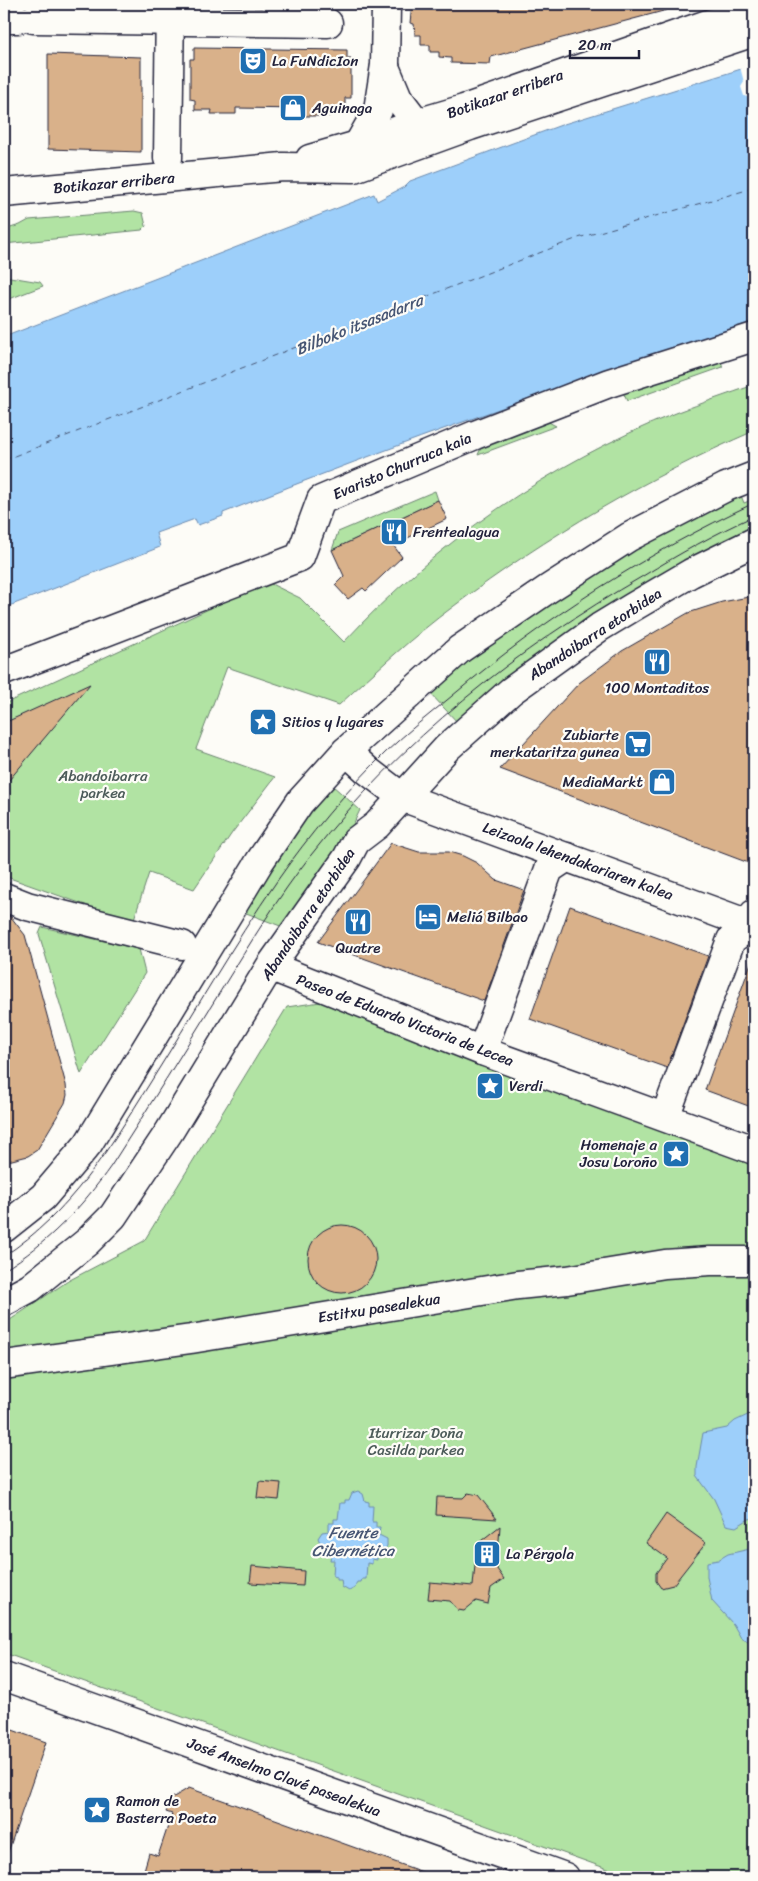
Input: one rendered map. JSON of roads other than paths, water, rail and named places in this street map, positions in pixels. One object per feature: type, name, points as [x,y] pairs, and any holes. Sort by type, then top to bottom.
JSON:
[{"type":"street","points":[[358,145],[378,110],[385,65],[386,4]]},
{"type":"street","name":"Botikazar erribera","points":[[283,167],[358,145],[417,123],[464,109],[705,25],[754,10]]},
{"type":"street","points":[[168,158],[170,12]]},
{"type":"street","points":[[18,19],[170,12],[328,23]]},
{"type":"street","name":"Botikazar erribera","points":[[4,193],[283,167],[354,168],[470,126],[754,32]]},
{"type":"street","points":[[385,65],[398,98],[417,123],[470,126]]},
{"type":"street","name":"Evaristo Churruca kaia","points":[[4,671],[300,557],[321,500],[475,434],[610,383],[754,337]]},
{"type":"street","points":[[4,1228],[43,1197],[88,1144],[260,861],[300,802],[346,751],[460,649],[548,589],[629,537],[726,487],[754,476]]},
{"type":"street","name":"Abandoibarra etorbidea","points":[[4,1302],[30,1288],[87,1242],[113,1216],[169,1132],[271,965],[347,858],[356,841],[377,824],[452,742],[511,691],[600,628],[691,573],[754,542]]},
{"type":"street","name":"Leizaola lehendakariaren kalea","points":[[346,751],[368,771],[402,796],[567,857],[753,922]]},
{"type":"street","points":[[482,1051],[549,869],[567,857]]},
{"type":"street","points":[[4,897],[27,906],[182,945]]},
{"type":"street","points":[[665,1117],[731,940],[753,922]]},
{"type":"street","name":"Paseo de Eduardo Victoria de Lecea","points":[[282,971],[482,1051],[754,1150]]},
{"type":"street","name":"Estitxu pasealekua","points":[[4,1365],[191,1339],[518,1285],[567,1280],[665,1264],[754,1261]]},
{"type":"street","name":"José Anselmo Clavé pasealekua","points":[[4,1676],[565,1877]]},
{"type":"water","name":"Bilboko itsasadarra","points":[[754,65],[754,321],[421,437],[288,487],[198,525],[195,519],[156,533],[160,547],[4,608],[4,337],[374,194],[377,201],[404,187],[410,181],[564,124]]},
{"type":"water","points":[[754,1412],[754,1518],[736,1527],[726,1525],[714,1499],[697,1476],[703,1433],[727,1428],[735,1421]]},
{"type":"water","name":"Fuente Cibernética","points":[[358,1491],[363,1494],[365,1501],[369,1502],[369,1506],[373,1506],[372,1522],[376,1522],[376,1527],[380,1527],[379,1535],[387,1539],[387,1546],[384,1551],[377,1551],[377,1560],[372,1559],[372,1564],[367,1563],[366,1579],[357,1582],[355,1588],[349,1591],[342,1587],[341,1580],[337,1580],[337,1577],[333,1576],[334,1560],[330,1560],[331,1555],[327,1555],[327,1547],[321,1545],[318,1538],[322,1532],[329,1531],[329,1523],[334,1523],[334,1519],[338,1519],[340,1503],[345,1503],[345,1500],[349,1500],[352,1493]]},
{"type":"water","points":[[754,1548],[754,1645],[741,1638],[733,1624],[712,1601],[707,1577],[707,1562],[718,1560],[728,1554]]},
{"type":"tram line","points":[[4,1256],[28,1239],[69,1200],[103,1156],[277,881],[328,814],[371,767],[410,730],[487,667],[560,614],[635,566],[754,503]]},
{"type":"tram line","points":[[4,1270],[35,1249],[63,1224],[100,1181],[287,887],[346,813],[383,773],[422,735],[464,700],[506,666],[551,634],[596,604],[670,560],[754,516]]},
{"type":"place","name":"La FuNdicIon","points":[[253,61]]},
{"type":"place","name":"Aguinaga","points":[[293,108]]},
{"type":"place","name":"Frentealagua","points":[[394,532]]},
{"type":"place","name":"100 Montaditos","points":[[657,662]]},
{"type":"place","name":"Sitios y lugares","points":[[263,722]]},
{"type":"place","name":"Zubiarte merkataritza gunea","points":[[638,744]]},
{"type":"place","name":"MediaMarkt","points":[[662,782]]},
{"type":"place","name":"Meliá Bilbao","points":[[428,917]]},
{"type":"place","name":"Quatre","points":[[358,922]]},
{"type":"place","name":"Verdi","points":[[490,1086]]},
{"type":"place","name":"Homenaje a Josu Loroño","points":[[676,1154]]},
{"type":"place","name":"La Pérgola","points":[[487,1554]]},
{"type":"place","name":"Ramon de Basterra Poeta","points":[[97,1810]]},
{"type":"park label","name":"Abandoibarra parkea","points":[[103,784]]},
{"type":"park label","name":"Iturrizar Doña Casilda parkea","points":[[416,1442]]}]
